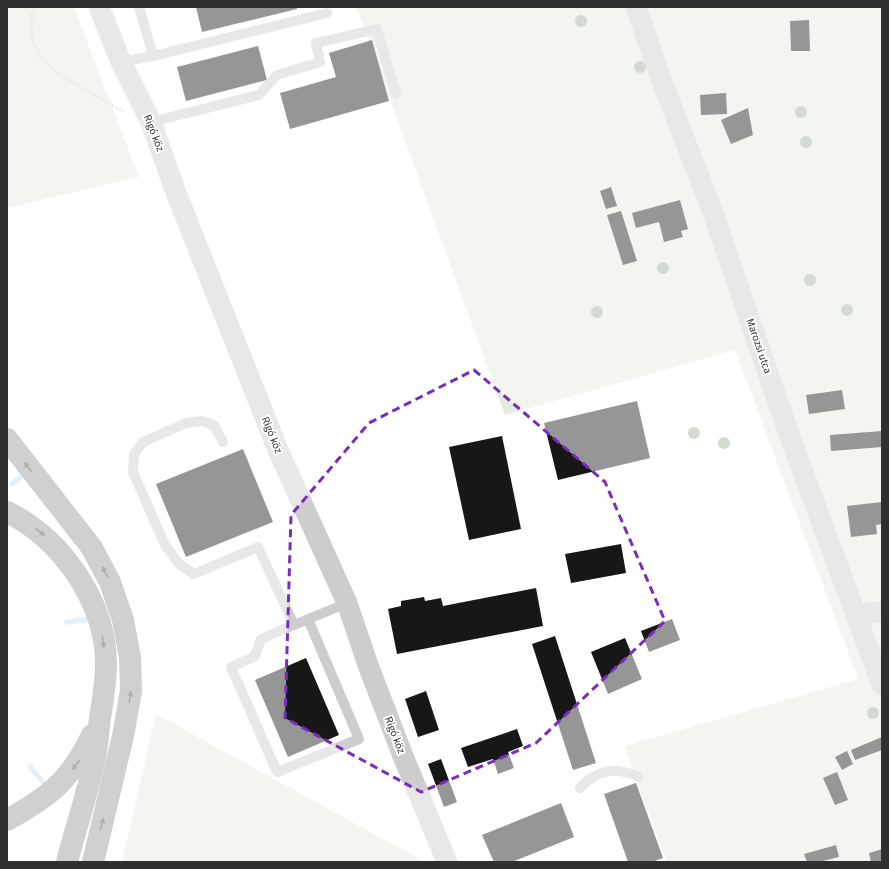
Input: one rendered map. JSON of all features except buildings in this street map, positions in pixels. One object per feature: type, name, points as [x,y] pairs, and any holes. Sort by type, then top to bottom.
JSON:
[{"type":"highway","points":[[7,439],[92,548],[110,582],[123,620],[130,658],[131,691],[123,736],[93,862]]},
{"type":"highway","points":[[7,512],[25,520],[51,541],[74,569],[90,597],[102,632],[106,662],[105,691],[100,718],[96,756],[67,862]]},
{"type":"highway","points":[[7,820],[36,804],[60,785],[82,756],[100,718]]},
{"type":"street","name":"Rigó köz","points":[[99,7],[121,62],[151,122],[175,190],[278,450],[347,603],[368,665],[403,756],[447,862]]},
{"type":"street","name":"Marozsi utca","points":[[636,7],[664,87],[711,207],[790,437],[882,685]]},
{"type":"street","points":[[856,616],[882,611]]},
{"type":"lane","points":[[140,7],[153,56]]},
{"type":"lane","points":[[121,62],[153,56],[327,13]]},
{"type":"lane","points":[[151,122],[259,95],[277,75],[320,62],[316,43],[377,29],[396,94]]},
{"type":"lane","points":[[224,442],[214,425],[202,421],[186,423],[143,442],[134,454],[133,472],[165,545],[179,564],[194,574],[258,547],[294,624]]},
{"type":"lane","points":[[308,619],[359,739],[277,772],[231,667],[255,656],[261,639],[294,624],[347,603]]},
{"type":"lane","points":[[580,788],[589,778],[602,771],[626,771],[639,777]]},
{"type":"path","points":[[35,7],[31,16],[32,39],[40,58],[57,73],[118,109],[151,122]]},
{"type":"highlighted area","points":[[474,370],[605,482],[665,621],[536,743],[421,792],[285,718],[291,515],[369,423]]},
{"type":"shaded area","points":[[7,7],[74,7],[139,177],[7,208]]},
{"type":"shaded area","points":[[356,7],[882,7],[882,862],[667,862],[624,746],[858,679],[735,350],[505,415]]},
{"type":"shaded area","points":[[156,714],[425,862],[122,862]]},
{"type":"waterway","points":[[12,484],[25,473]]},
{"type":"waterway","points":[[67,622],[90,619]]},
{"type":"waterway","points":[[30,767],[45,784]]}]
